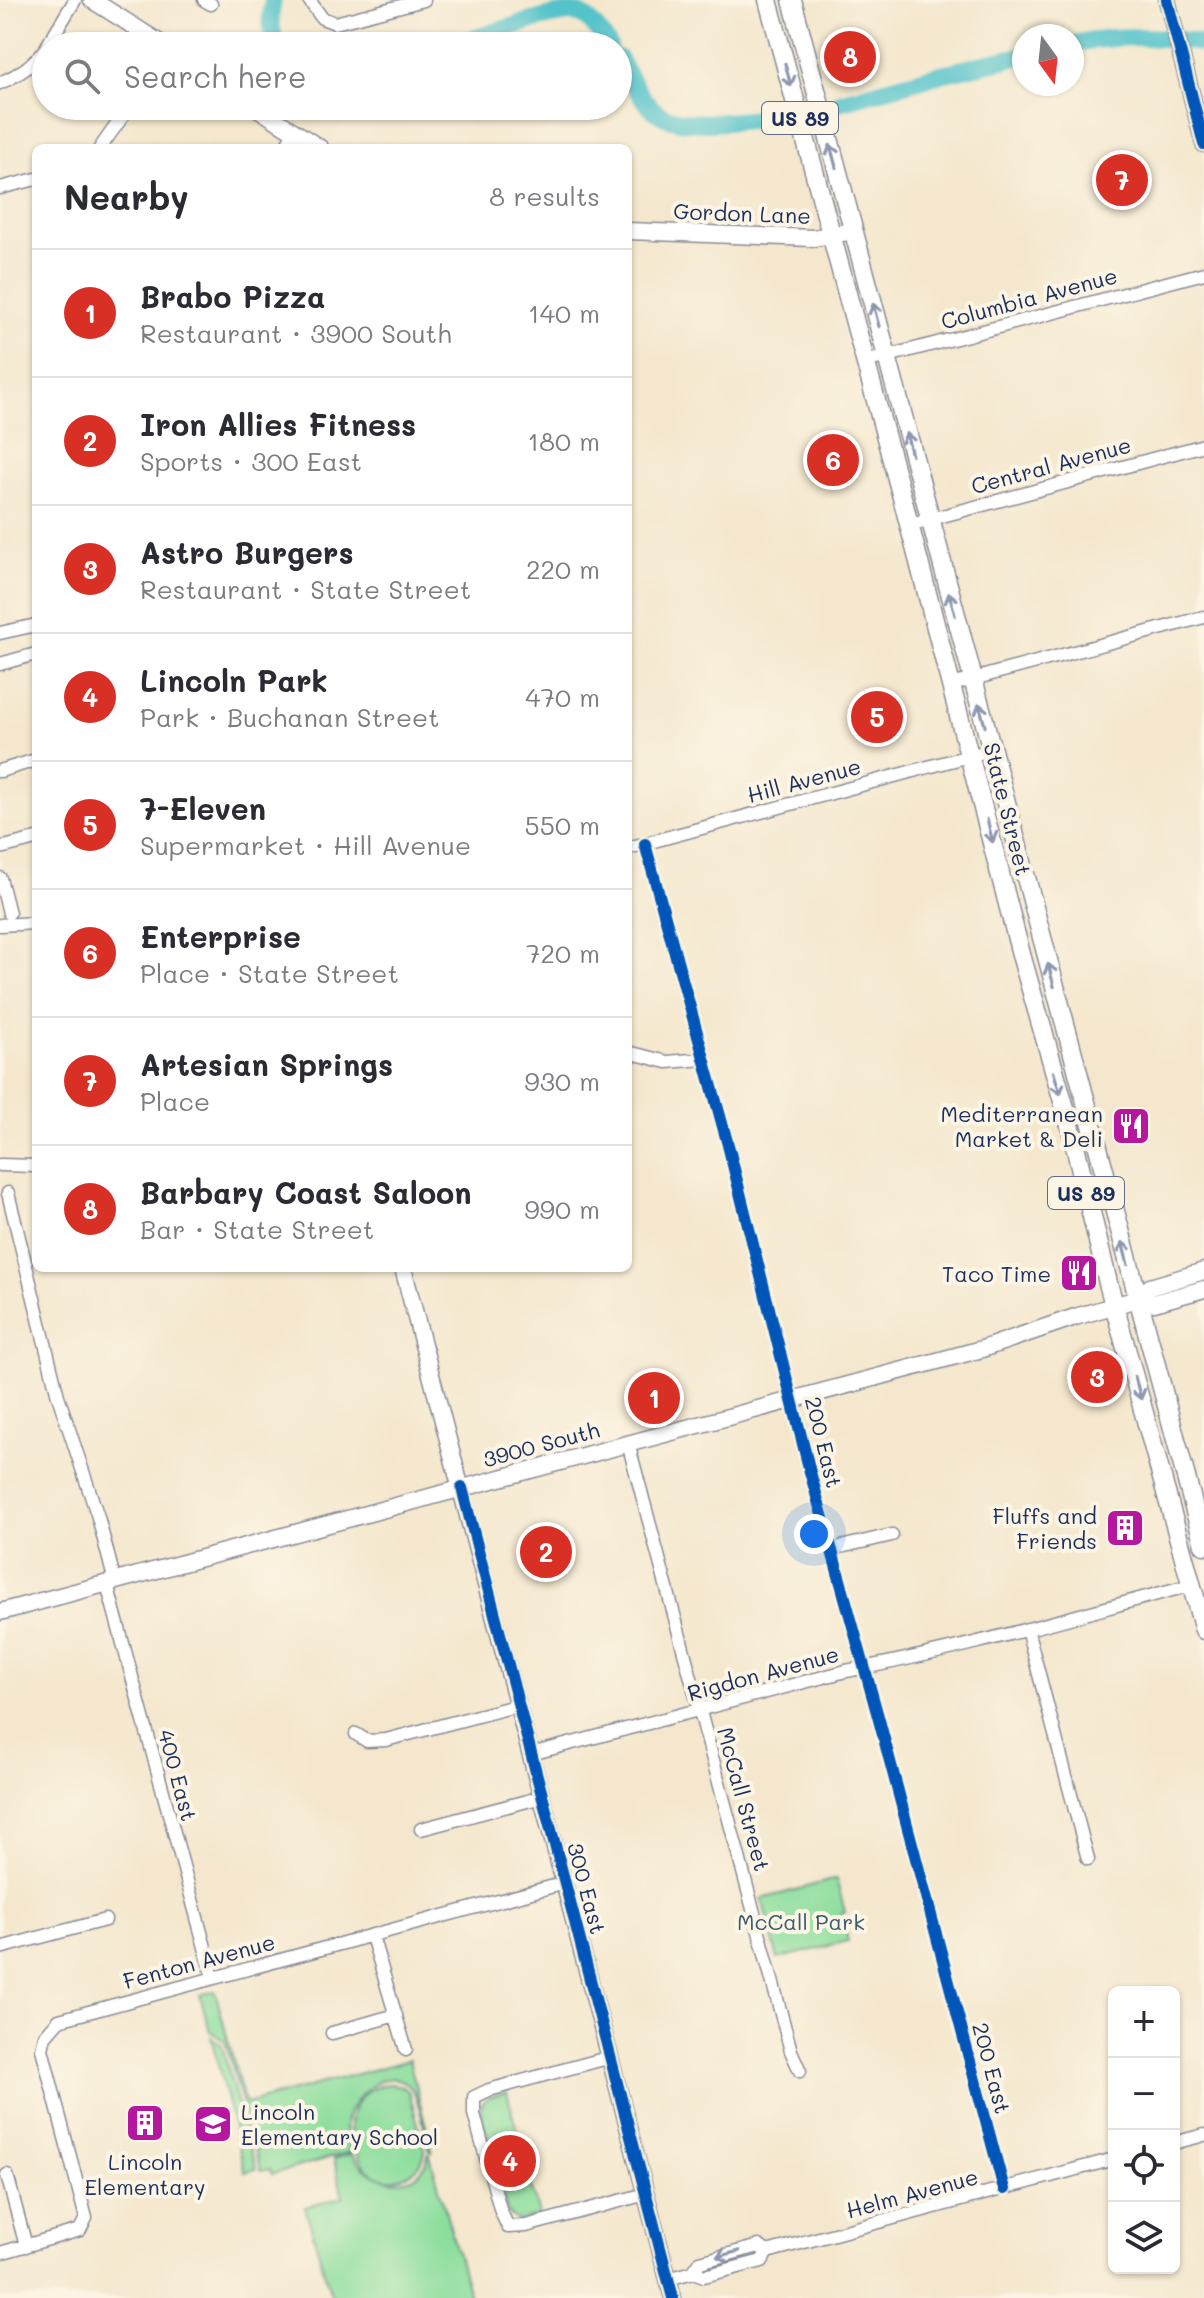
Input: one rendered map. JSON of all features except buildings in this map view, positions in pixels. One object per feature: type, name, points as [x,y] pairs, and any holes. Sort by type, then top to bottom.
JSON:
[{"type":"main road","name":"State Street","points":[[768,0],[1204,1630]]},
{"type":"main road","name":"State Street","points":[[792,0],[1204,1545]]},
{"type":"street","points":[[56,32],[75,0]]},
{"type":"street","points":[[92,0],[143,32]]},
{"type":"street","points":[[309,0],[322,18],[339,23],[424,0]]},
{"type":"street","points":[[1168,2],[1204,144]]},
{"type":"street","points":[[0,83],[32,65]]},
{"type":"street","points":[[103,144],[120,120]]},
{"type":"street","points":[[269,120],[291,140]]},
{"type":"street","points":[[0,188],[32,180]]},
{"type":"street","name":"Gordon Lane","points":[[632,231],[813,238],[853,231]]},
{"type":"street","name":"Columbia Avenue","points":[[865,362],[1204,273]]},
{"type":"street","name":"Central Avenue","points":[[909,525],[1204,445]]},
{"type":"street","points":[[951,685],[1204,617]]},
{"type":"street","points":[[0,633],[32,626]]},
{"type":"street","points":[[0,664],[32,655]]},
{"type":"street","name":"Hill Avenue","points":[[632,847],[991,750]]},
{"type":"street","points":[[0,771],[32,761]]},
{"type":"street","points":[[0,848],[32,840]]},
{"type":"street","name":"200 East","points":[[645,844],[1004,2189]]},
{"type":"street","points":[[0,878],[9,913]]},
{"type":"street","points":[[0,925],[32,923]]},
{"type":"street","points":[[632,1053],[667,1062],[704,1059]]},
{"type":"street","points":[[0,1165],[32,1166]]},
{"type":"street","name":"400 East","points":[[8,1193],[58,1396],[98,1517],[111,1583],[213,1977]]},
{"type":"street","name":"3900 South","points":[[0,1612],[982,1349],[1137,1299],[1150,1287],[1204,1271]]},
{"type":"street","name":"300 East","points":[[404,1272],[673,2298]]},
{"type":"street","name":"3900 South","points":[[1137,1299],[1154,1303],[1204,1289]]},
{"type":"street","name":"McCall Street","points":[[628,1443],[791,2051],[800,2071]]},
{"type":"street","points":[[832,1549],[892,1535]]},
{"type":"street","name":"Rigdon Avenue","points":[[531,1754],[1191,1585]]},
{"type":"street","points":[[1027,1629],[1088,1859]]},
{"type":"street","points":[[356,1734],[367,1741],[386,1740],[519,1705]]},
{"type":"street","points":[[421,1829],[542,1797]]},
{"type":"street","name":"Fenton Avenue","points":[[26,2246],[80,2230],[86,2218],[42,2049],[45,2036],[52,2026],[68,2017],[565,1883]]},
{"type":"street","points":[[0,1948],[105,1920]]},
{"type":"street","points":[[372,1936],[406,2050]]},
{"type":"street","points":[[332,2033],[396,2015]]},
{"type":"street","points":[[611,2057],[489,2090],[474,2097],[474,2114],[508,2227],[526,2226],[646,2194]]},
{"type":"street","points":[[1180,2141],[1204,2135]]},
{"type":"street","name":"Helm Avenue","points":[[668,2279],[693,2272],[700,2262],[759,2246],[767,2252],[1108,2161]]},
{"type":"street","points":[[0,2253],[26,2246],[7,2175]]},
{"type":"green space","name":"McCall Park","points":[[836,1879],[845,1912],[841,1913],[848,1941],[778,1959],[762,1899]]},
{"type":"green space","points":[[215,1991],[245,2104],[409,2060],[433,2153],[414,2093],[402,2081],[392,2079],[372,2086],[349,2112],[345,2129],[350,2152],[272,2174],[270,2169],[261,2171],[225,2041],[210,2031],[200,1995]]},
{"type":"green space","points":[[211,2037],[221,2044],[256,2169],[245,2172]]},
{"type":"green space","points":[[391,2084],[402,2086],[409,2092],[425,2150],[422,2161],[414,2171],[388,2179],[372,2173],[359,2159],[352,2142],[351,2122],[356,2104],[369,2091]]},
{"type":"green space","points":[[507,2092],[539,2215],[518,2221],[508,2214],[480,2108],[487,2098]]},
{"type":"green space","points":[[429,2152],[470,2298],[332,2298],[305,2207],[343,2197],[334,2159],[351,2154],[370,2172],[394,2181],[417,2175]]},
{"type":"waterway","points":[[273,0],[273,32]]},
{"type":"waterway","points":[[494,32],[569,13],[579,14],[599,32]]},
{"type":"waterway","points":[[1084,42],[1138,37],[1204,44]]},
{"type":"waterway","points":[[839,102],[1012,58]]},
{"type":"waterway","points":[[632,81],[658,113],[684,122],[780,117]]},
{"type":"cycle path","points":[[1167,0],[1204,144]]},
{"type":"cycle path","points":[[645,844],[728,1145],[810,1472],[1004,2189]]},
{"type":"cycle path","points":[[462,1488],[673,2298]]},
{"type":"place","name":"Barbary Coast Saloon","points":[[850,57]]},
{"type":"place","name":"Artesian Springs","points":[[1122,180]]},
{"type":"place","name":"Enterprise","points":[[833,460]]},
{"type":"place","name":"7-Eleven","points":[[877,717]]},
{"type":"place","name":"Mediterranean Market & Deli","points":[[1131,1126]]},
{"type":"place","name":"Taco Time","points":[[1079,1273]]},
{"type":"place","name":"Astro Burgers","points":[[1097,1377]]},
{"type":"place","name":"Brabo Pizza","points":[[654,1398]]},
{"type":"place","name":"Fluffs and Friends","points":[[1125,1528]]},
{"type":"place","name":"Iron Allies Fitness","points":[[546,1552]]},
{"type":"place","name":"Lincoln Elementary","points":[[145,2123]]},
{"type":"place","name":"Lincoln Elementary School","points":[[213,2124]]},
{"type":"place","name":"Lincoln Park","points":[[510,2161]]}]
